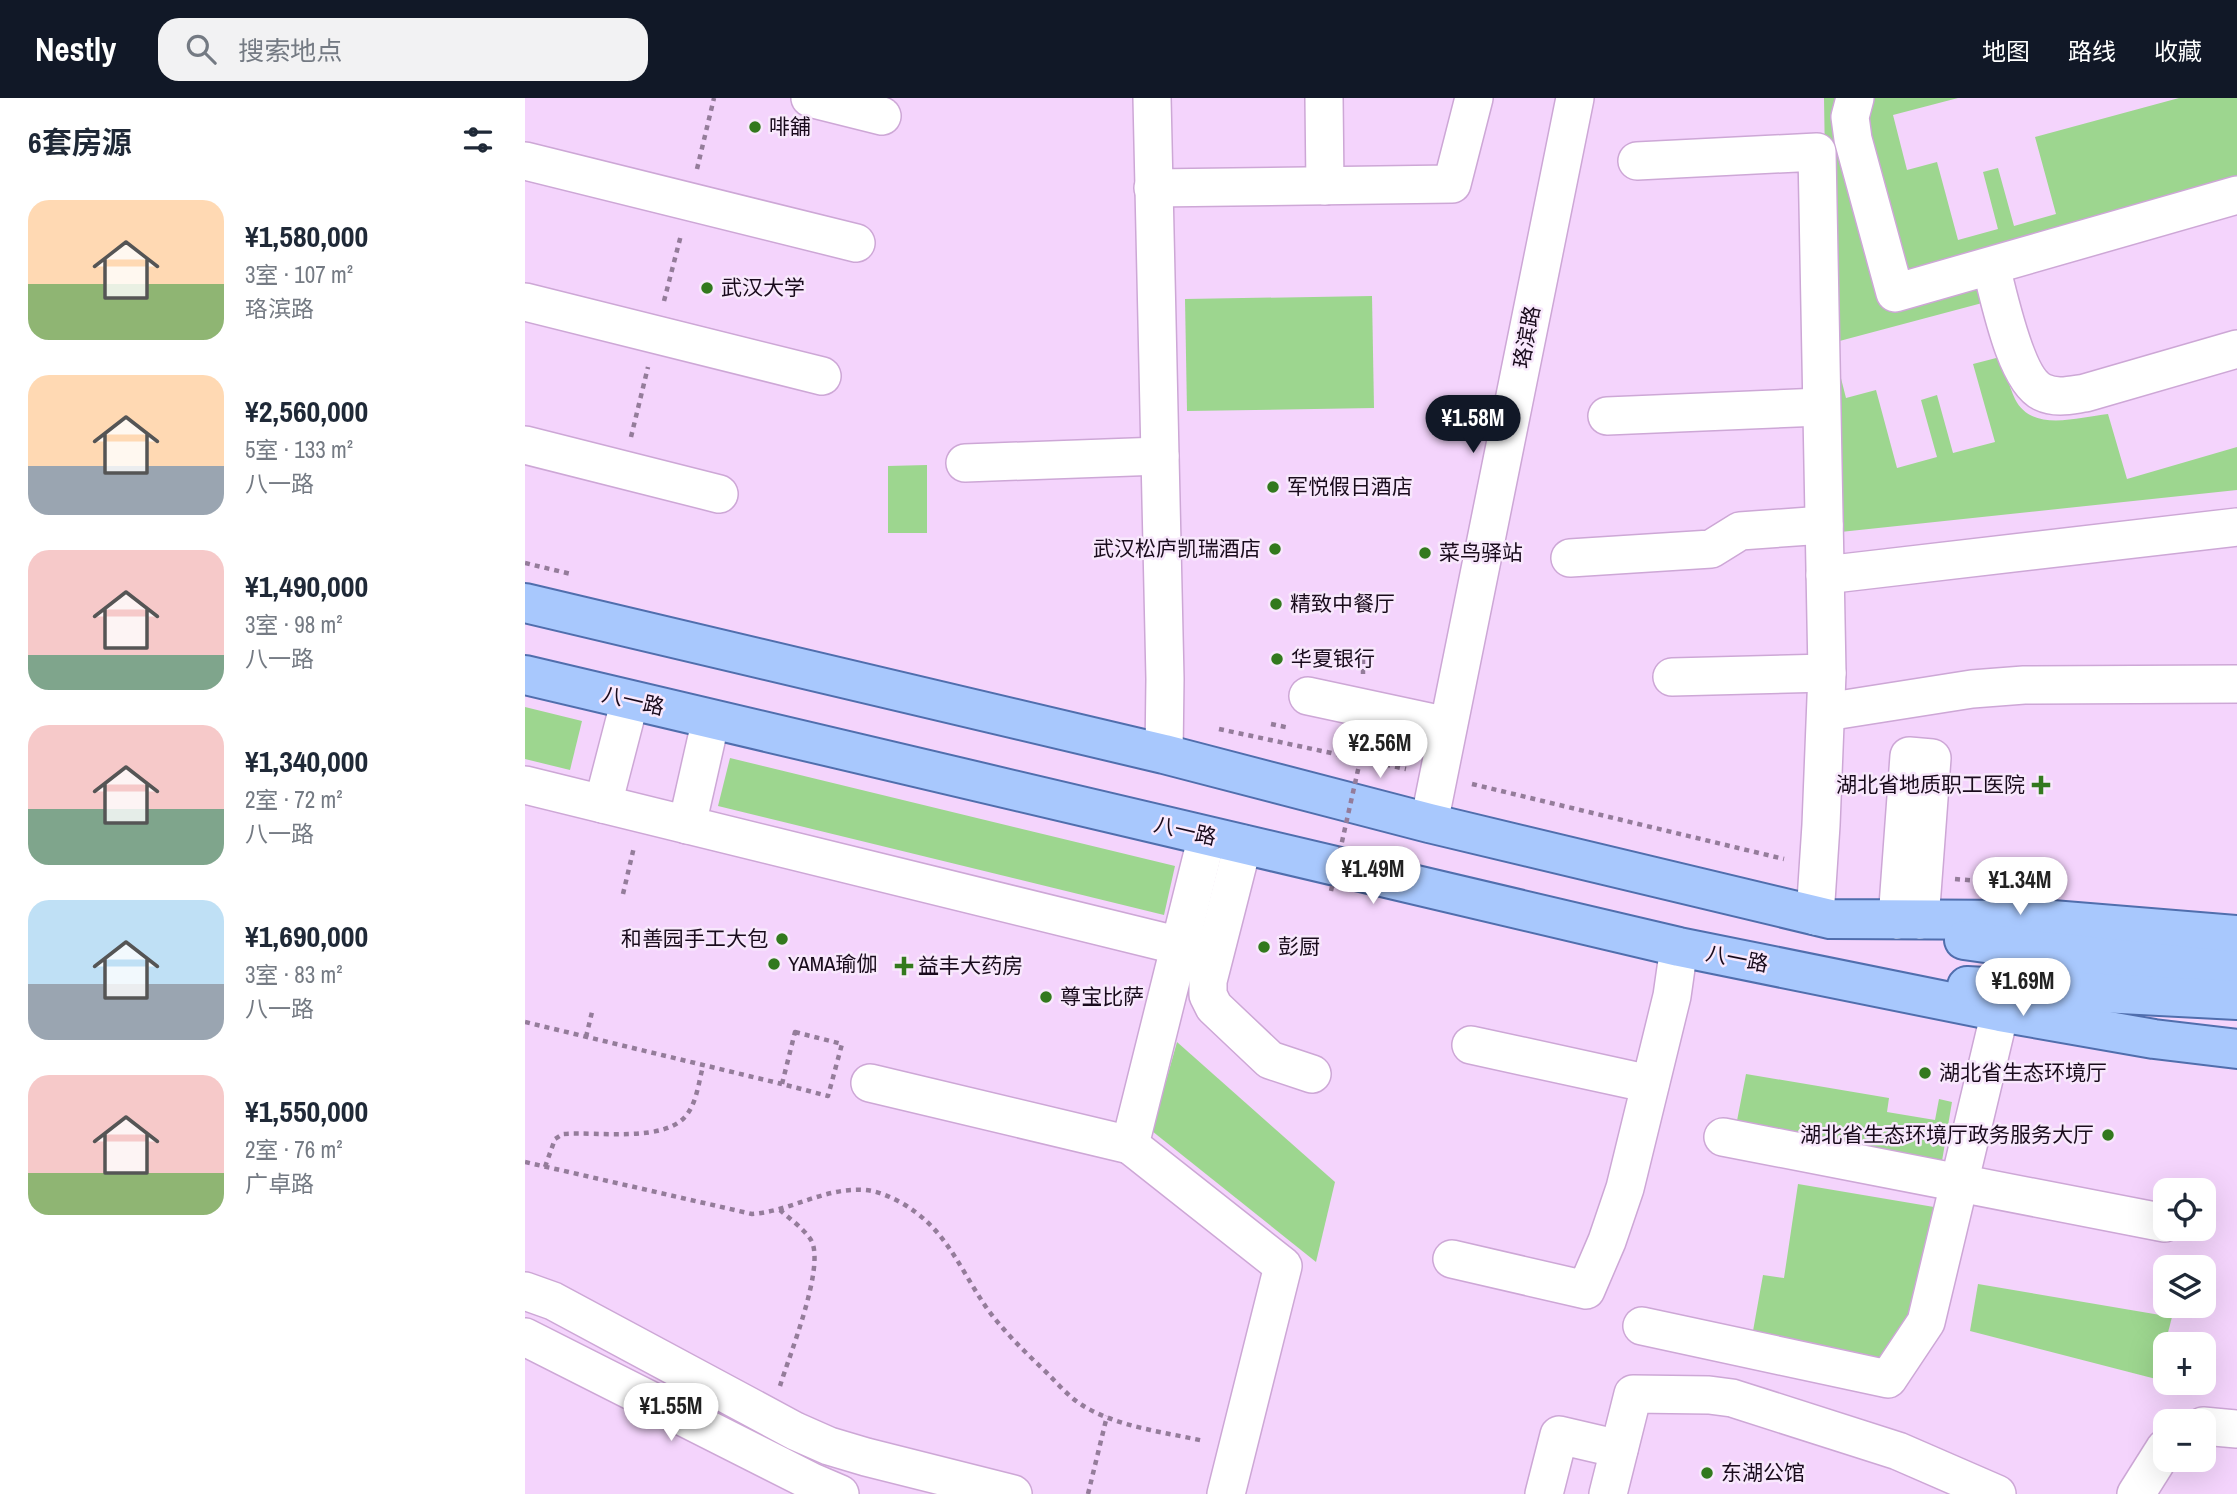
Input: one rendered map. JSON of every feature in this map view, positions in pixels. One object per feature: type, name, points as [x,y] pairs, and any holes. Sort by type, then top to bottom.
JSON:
[{"type":"main road","name":"八一路","points":[[525,603],[1164,754],[1429,823],[1823,917],[2042,951],[2220,984]]},
{"type":"main road","name":"八一路","points":[[525,675],[1679,947],[2000,1012],[2154,1039],[2237,1049]]},
{"type":"main road","name":"八一路","points":[[1823,917],[2052,920],[2237,935]]},
{"type":"main road","name":"八一路","points":[[1846,980],[2220,984]]},
{"type":"street","points":[[810,98],[882,116]]},
{"type":"street","points":[[1152,98],[1164,754]]},
{"type":"street","points":[[1324,98],[1325,186]]},
{"type":"street","points":[[1153,188],[1452,184],[1474,98]]},
{"type":"street","name":"珞滨路","points":[[1429,823],[1575,98]]},
{"type":"street","points":[[1855,98],[1850,117],[1853,139],[1895,293],[2237,195]]},
{"type":"street","points":[[1637,161],[1817,152],[1827,673],[1818,867],[1823,917]]},
{"type":"street","points":[[525,162],[856,243]]},
{"type":"street","points":[[1991,267],[2019,366],[2041,392],[2061,397],[2085,393],[2237,349]]},
{"type":"street","points":[[525,302],[823,376]]},
{"type":"street","points":[[1607,416],[1821,407]]},
{"type":"street","points":[[525,445],[719,494]]},
{"type":"street","points":[[965,463],[1160,456]]},
{"type":"street","points":[[1570,558],[1711,548],[1740,531],[1824,525]]},
{"type":"street","points":[[1825,575],[2237,527]]},
{"type":"street","points":[[1672,677],[1827,673]]},
{"type":"street","points":[[1826,712],[1972,689],[2024,685],[2237,684]]},
{"type":"street","points":[[1308,696],[1448,726]]},
{"type":"street","points":[[603,804],[629,700]]},
{"type":"street","points":[[687,825],[711,719]]},
{"type":"street","points":[[1909,756],[1932,758],[1923,877],[1909,920],[1909,756]]},
{"type":"street","points":[[525,785],[1180,946]]},
{"type":"street","points":[[1130,1145],[1180,946],[1225,840]]},
{"type":"street","points":[[1225,840],[1208,995],[1214,1007],[1270,1060],[1312,1074]]},
{"type":"street","points":[[1452,1259],[1586,1290],[1607,1241],[1625,1188],[1672,996],[1679,947]]},
{"type":"street","points":[[1642,1325],[1888,1379],[1926,1322],[2000,1012]]},
{"type":"street","points":[[1471,1045],[1650,1084]]},
{"type":"street","points":[[870,1083],[1130,1145],[1283,1266],[1226,1494]]},
{"type":"street","points":[[1723,1137],[2153,1221]]},
{"type":"street","points":[[525,1291],[553,1301],[795,1431],[829,1446],[1013,1494]]},
{"type":"street","points":[[525,1337],[840,1494]]},
{"type":"street","points":[[1608,1494],[1633,1394],[1732,1398],[1898,1451],[1997,1494]]},
{"type":"street","points":[[2216,1427],[2237,1429]]},
{"type":"street","points":[[1543,1494],[1559,1435],[1619,1449]]},
{"type":"street","points":[[2136,1494],[2153,1467]]},
{"type":"path","points":[[622,470],[714,98]]},
{"type":"path","points":[[525,563],[579,576]]},
{"type":"path","points":[[1219,729],[1439,776],[1818,867]]},
{"type":"path","points":[[1331,891],[1364,743]]},
{"type":"path","points":[[622,894],[643,814]]},
{"type":"path","points":[[1923,877],[1991,883]]},
{"type":"path","points":[[586,1037],[592,1012]]},
{"type":"path","points":[[525,1022],[828,1096],[842,1044],[795,1032],[782,1084]]},
{"type":"path","points":[[545,1167],[555,1139],[563,1134],[657,1132],[673,1127],[687,1116],[692,1106],[703,1066]]},
{"type":"path","points":[[525,1162],[752,1214],[780,1210],[829,1192],[867,1190],[887,1196],[936,1229],[948,1243],[986,1307],[1020,1348],[1081,1405],[1107,1416],[1237,1450]]},
{"type":"path","points":[[769,1417],[806,1304],[814,1263],[811,1241],[802,1229],[780,1210]]},
{"type":"path","points":[[1088,1494],[1107,1416]]},
{"type":"green space","points":[[1824,98],[1845,98],[1889,306],[1980,281],[1986,302],[1832,343],[1846,398],[1876,390],[1897,468],[1937,457],[1921,400],[1937,395],[1953,453],[1995,442],[1973,364],[2000,357],[2015,399],[2023,410],[2032,416],[2070,420],[2108,414],[2127,479],[2237,447],[2237,490],[1831,533]]},
{"type":"green space","points":[[1866,98],[1958,98],[1893,115],[1907,170],[1937,162],[1958,240],[1998,229],[1983,172],[1998,168],[2014,226],[2056,214],[2035,137],[2179,98],[2237,98],[2237,182],[1900,279],[1863,139]]},
{"type":"green space","points":[[1372,296],[1374,408],[1187,411],[1185,299]]},
{"type":"green space","points":[[927,465],[927,533],[888,533],[888,466]]},
{"type":"green space","points":[[525,707],[582,721],[570,770],[525,759]]},
{"type":"green space","points":[[730,758],[1175,866],[1164,915],[718,806]]},
{"type":"green space","points":[[1177,1042],[1335,1182],[1316,1262],[1152,1131]]},
{"type":"green space","points":[[1746,1074],[1889,1098],[1887,1112],[1935,1120],[1939,1099],[1952,1102],[1942,1161],[1736,1126]]},
{"type":"green space","points":[[1798,1184],[1934,1207],[1914,1311],[1883,1359],[1753,1331],[1763,1275],[1784,1278]]},
{"type":"green space","points":[[1978,1284],[2153,1314],[2153,1318],[2172,1318],[2168,1332],[2153,1332],[2153,1378],[1970,1331]]},
{"type":"place","name":"啡舖","points":[[755,127]]},
{"type":"place","name":"武汉大学","points":[[707,288]]},
{"type":"place","name":"军悦假日酒店","points":[[1273,487]]},
{"type":"place","name":"武汉松庐凯瑞酒店","points":[[1275,549]]},
{"type":"place","name":"菜鸟驿站","points":[[1425,553]]},
{"type":"place","name":"精致中餐厅","points":[[1276,604]]},
{"type":"place","name":"华夏银行","points":[[1277,659]]},
{"type":"place","name":"湖北省地质职工医院","points":[[2041,785]]},
{"type":"place","name":"和善园手工大包","points":[[782,939]]},
{"type":"place","name":"彭厨","points":[[1264,947]]},
{"type":"place","name":"YAMA瑜伽","points":[[774,964]]},
{"type":"place","name":"益丰大药房","points":[[904,966]]},
{"type":"place","name":"尊宝比萨","points":[[1046,997]]},
{"type":"place","name":"湖北省生态环境厅","points":[[1925,1073]]},
{"type":"place","name":"湖北省生态环境厅政务服务大厅","points":[[2108,1135]]},
{"type":"place","name":"东湖公馆","points":[[1707,1473]]}]
